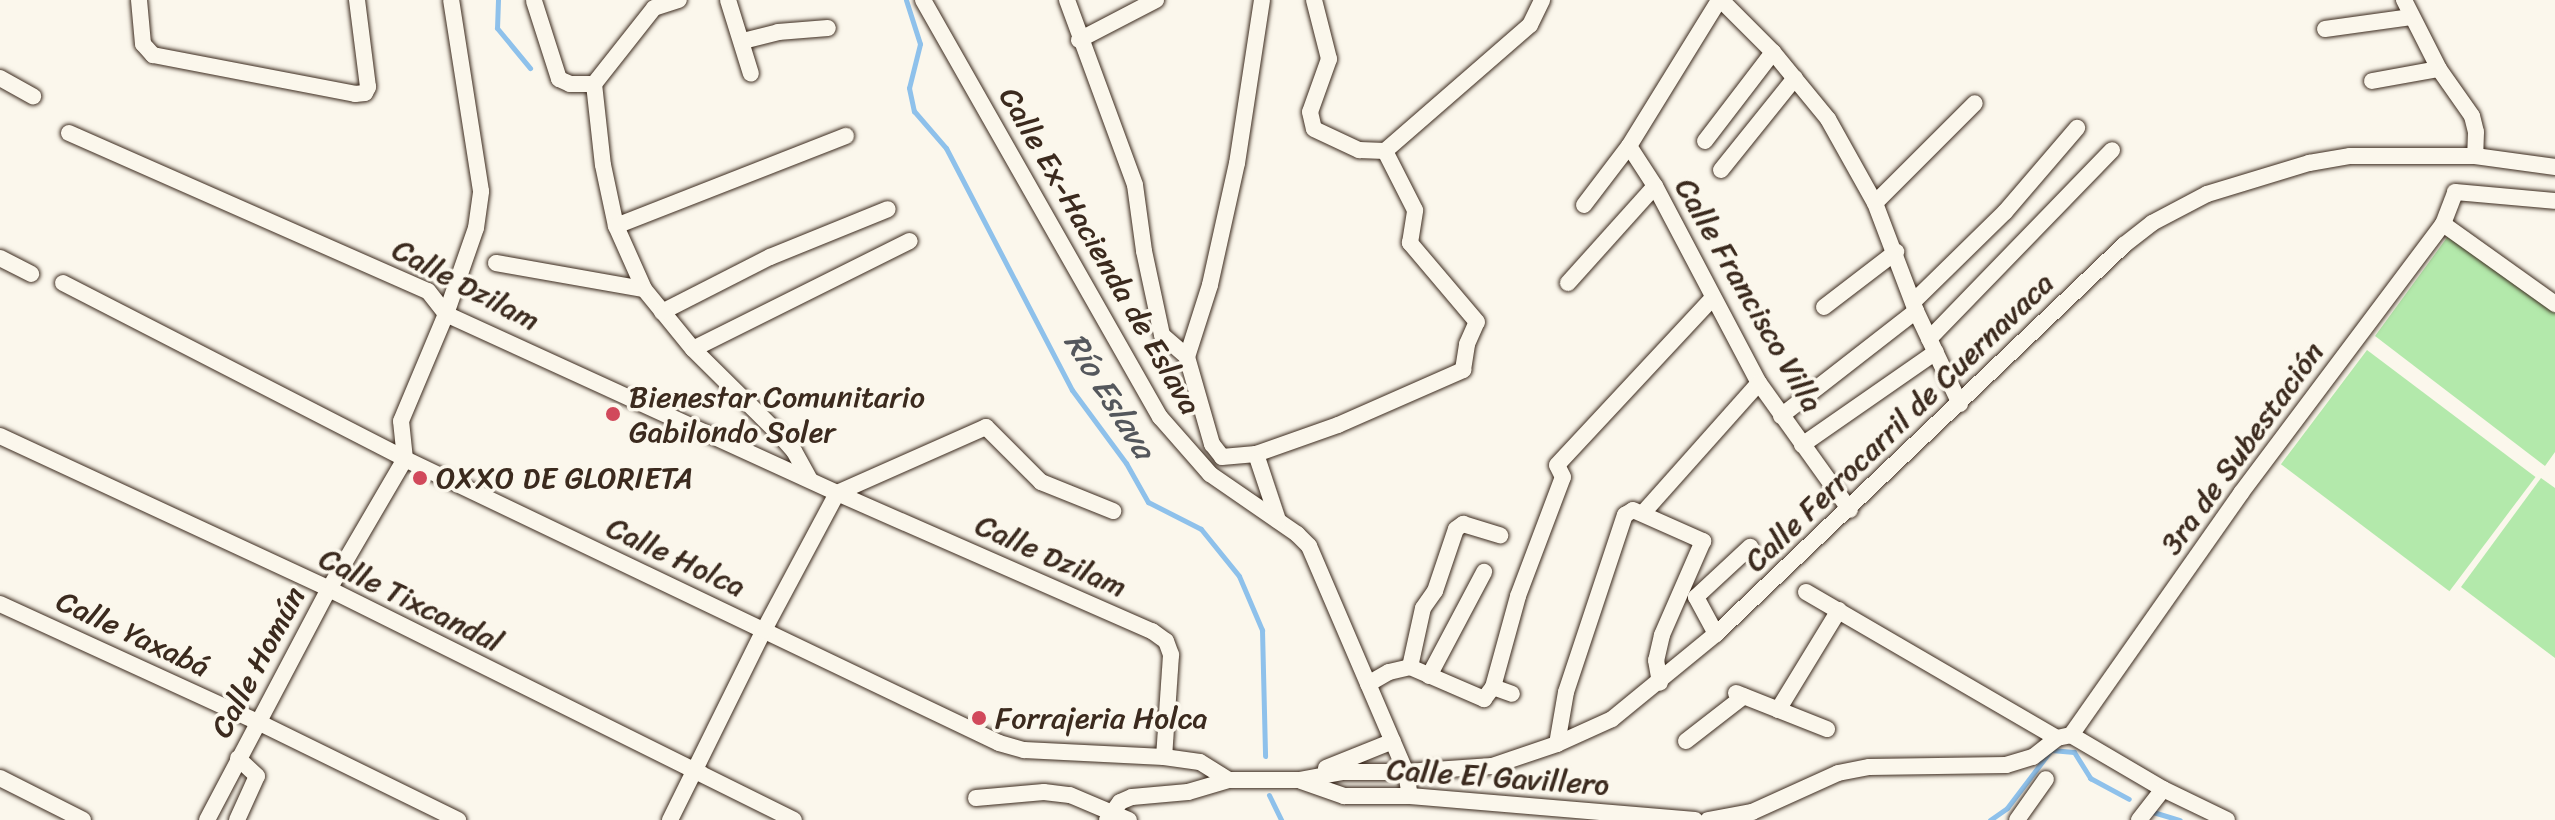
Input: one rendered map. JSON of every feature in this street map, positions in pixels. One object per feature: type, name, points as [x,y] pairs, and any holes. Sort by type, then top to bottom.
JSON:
[{"type":"street","points":[[139,0],[143,44],[153,55],[355,94],[365,93],[368,87],[355,0]]},
{"type":"street","points":[[405,459],[401,421],[446,314],[476,228],[481,191],[451,0]]},
{"type":"street","points":[[679,0],[647,4],[594,84],[603,165],[616,226],[644,289],[693,349],[794,451],[810,480]]},
{"type":"street","points":[[728,0],[751,74]]},
{"type":"street","name":"Calle Ex-Hacienda de Eslava","points":[[923,0],[1160,417],[1210,474],[1278,520],[1309,546],[1406,772],[1410,796]]},
{"type":"street","points":[[1067,0],[1079,40],[1135,185],[1144,251],[1162,335],[1187,357],[1216,452],[1231,459],[1256,454],[1338,425],[1463,370],[1467,344],[1477,322],[1410,243],[1415,210],[1385,151]]},
{"type":"street","points":[[1079,40],[1156,0]]},
{"type":"street","points":[[1187,357],[1210,285],[1237,163],[1262,0]]},
{"type":"street","points":[[1314,0],[1329,59],[1310,112],[1314,129],[1359,150],[1385,151],[1530,25],[1542,0]]},
{"type":"street","points":[[1584,205],[1629,146],[1720,0],[1773,52],[1828,119],[1875,203],[1914,306],[1960,404]]},
{"type":"street","points":[[2404,0],[2439,69],[2472,116],[2476,132],[2475,156]]},
{"type":"street","points":[[534,1],[559,79],[570,84],[594,84]]},
{"type":"street","points":[[2325,29],[2411,17]]},
{"type":"street","points":[[743,41],[778,32],[828,28]]},
{"type":"street","points":[[1705,141],[1773,52]]},
{"type":"street","points":[[2372,81],[2439,69]]},
{"type":"street","points":[[0,78],[33,96]]},
{"type":"street","points":[[1721,170],[1795,78]]},
{"type":"street","points":[[1875,203],[1975,103]]},
{"type":"street","points":[[1781,416],[1914,306],[2005,212],[2077,128]]},
{"type":"street","name":"Calle Dzilam","points":[[69,133],[428,291],[446,314],[837,493],[1152,631],[1166,641],[1172,672],[1164,757]]},
{"type":"street","points":[[616,226],[846,136]]},
{"type":"street","name":"Calle Francisco Villa","points":[[1629,146],[1655,186],[1759,383],[1850,510]]},
{"type":"street","points":[[1802,445],[1933,346],[2112,150]]},
{"type":"street","name":"Calle Ferrocarril de Cuernavaca","points":[[1299,780],[1343,772],[1406,772],[1492,766],[1557,744],[1612,719],[1660,683],[1716,634],[1850,510],[2124,245],[2180,207],[2239,182],[2309,163],[2350,156],[2475,156],[2555,167]]},
{"type":"street","points":[[1568,283],[1655,186]]},
{"type":"street","name":"3ra de Subestación","points":[[2064,737],[2241,493],[2443,224],[2455,192],[2555,201]]},
{"type":"street","points":[[662,312],[770,257],[888,209]]},
{"type":"street","points":[[2443,224],[2555,304]]},
{"type":"street","points":[[693,349],[910,241]]},
{"type":"street","points":[[1824,307],[1896,252]]},
{"type":"street","points":[[0,258],[31,274]]},
{"type":"street","points":[[496,263],[644,289]]},
{"type":"street","name":"Calle Holca","points":[[63,283],[405,459],[999,743],[1024,750],[1058,749],[1164,757]]},
{"type":"street","points":[[1368,684],[1389,672],[1410,667],[1480,699],[1493,687],[1518,596],[1563,477],[1557,465],[1713,298]]},
{"type":"street","points":[[1557,744],[1570,677],[1625,515],[1638,511],[1759,383]]},
{"type":"street","points":[[670,820],[764,630],[837,493],[986,427],[1041,482],[1113,511]]},
{"type":"street","name":"Calle Tixcandal","points":[[0,435],[329,589],[794,820]]},
{"type":"street","points":[[1256,454],[1278,520]]},
{"type":"street","name":"Calle Homún","points":[[207,820],[329,589],[405,459]]},
{"type":"street","points":[[1638,511],[1700,537],[1704,545],[1662,635],[1656,660],[1660,683]]},
{"type":"street","points":[[1410,667],[1423,608],[1435,591],[1456,529],[1463,524],[1500,535]]},
{"type":"street","points":[[1716,634],[1696,597],[1750,547]]},
{"type":"street","points":[[1429,676],[1484,572]]},
{"type":"street","points":[[1806,592],[2064,737],[2227,820]]},
{"type":"street","name":"Calle Yaxabá","points":[[0,604],[258,722],[458,820]]},
{"type":"street","points":[[1778,710],[1839,610]]},
{"type":"street","points":[[1493,687],[1512,694]]},
{"type":"street","points":[[1686,741],[1740,694],[1827,729]]},
{"type":"street","points":[[1708,820],[1752,812],[1838,773],[1869,767],[2006,765],[2033,757],[2064,737]]},
{"type":"street","points":[[1110,816],[1132,797],[1188,792],[1229,780],[1299,780],[1393,741]]},
{"type":"street","points":[[1164,757],[1200,762],[1229,780]]},
{"type":"street","points":[[237,820],[257,776],[238,758]]},
{"type":"street","points":[[0,778],[83,820]]},
{"type":"street","points":[[2017,820],[2046,779]]},
{"type":"street","name":"Calle El Gavillero","points":[[1299,780],[1344,796],[1410,796],[1695,820]]},
{"type":"street","points":[[2139,820],[2163,789]]},
{"type":"street","points":[[976,798],[1044,792],[1070,795],[1110,816],[1129,820]]},
{"type":"green space","points":[[2451,232],[2555,308],[2555,452],[2545,466],[2375,336]]},
{"type":"green space","points":[[2367,350],[2536,477],[2449,591],[2281,464]]},
{"type":"green space","points":[[2541,478],[2555,488],[2555,658],[2461,587]]},
{"type":"waterway","name":"Río Eslava","points":[[498,0],[497,28],[530,68]]},
{"type":"waterway","name":"Río Eslava","points":[[906,0],[920,44],[909,88],[914,111],[946,148],[1072,390],[1126,463],[1148,502],[1201,529],[1239,576],[1262,630],[1265,756]]},
{"type":"waterway","name":"Río Eslava","points":[[1990,820],[2007,808],[2051,750],[2074,752],[2090,778],[2129,799]]},
{"type":"waterway","name":"Río Eslava","points":[[1269,795],[1281,820]]},
{"type":"waterway","name":"Río Eslava","points":[[2153,812],[2180,820]]},
{"type":"place","name":"Bienestar Comunitario Gabilondo Soler","points":[[613,414]]},
{"type":"place","name":"OXXO DE GLORIETA","points":[[420,478]]},
{"type":"place","name":"Forrajeria Holca","points":[[979,718]]}]
